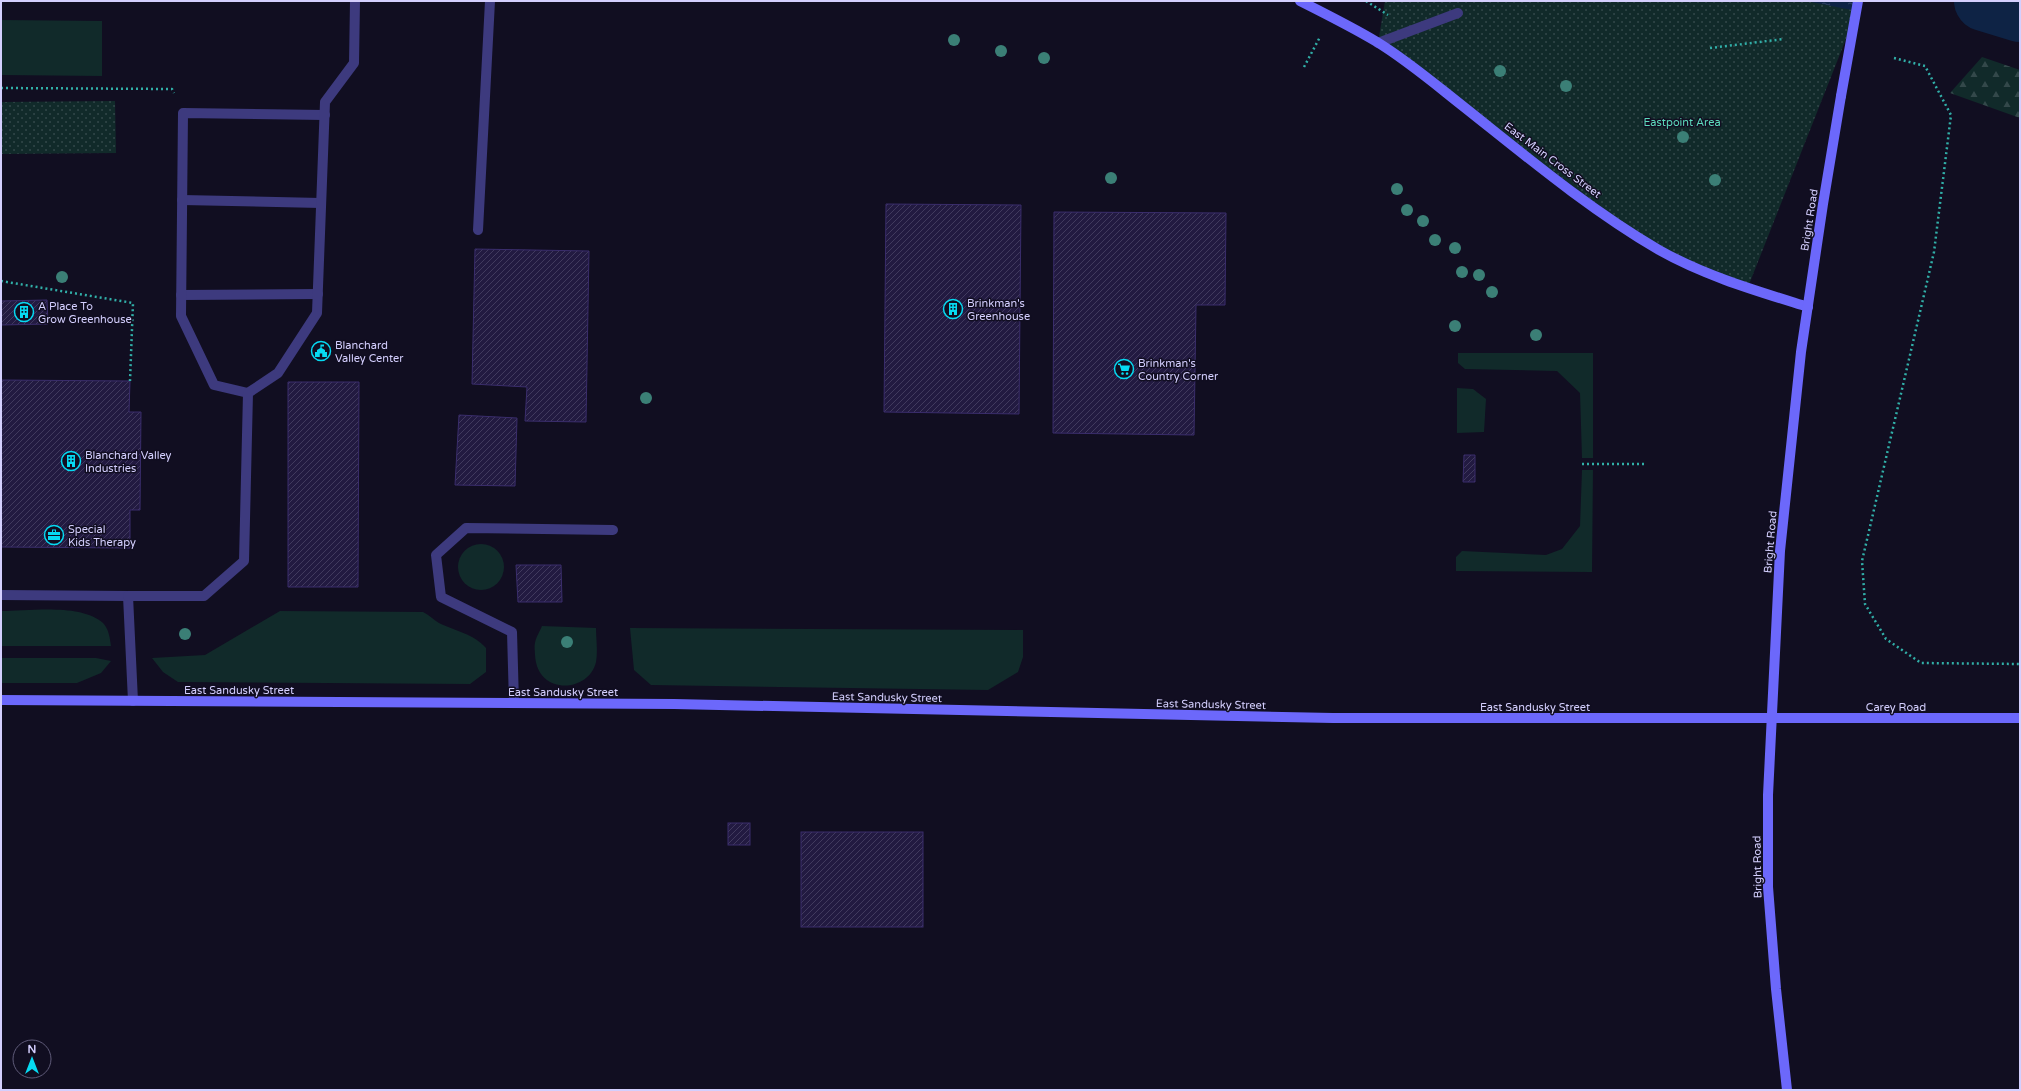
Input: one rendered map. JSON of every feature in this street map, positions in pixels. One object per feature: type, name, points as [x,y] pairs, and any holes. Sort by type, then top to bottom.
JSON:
[{"type":"main road","name":"East Main Cross Street","points":[[1300,1],[1336,18],[1378,43],[1419,71],[1556,179],[1617,224],[1660,250],[1705,273],[1808,307]]},
{"type":"main road","name":"Bright Road","points":[[1787,1090],[1776,989],[1768,887],[1768,795],[1773,719],[1780,551],[1801,352],[1841,96],[1858,1]]},
{"type":"main road","name":"East Sandusky Street","points":[[1,700],[674,704],[1333,718],[1773,719]]},
{"type":"main road","name":"Carey Road","points":[[1773,719],[2020,718]]},
{"type":"lane","points":[[325,115],[183,113],[181,316],[214,385],[248,393],[278,373],[317,313],[322,203],[325,115],[325,102],[354,64],[355,1]]},
{"type":"lane","points":[[478,230],[490,1]]},
{"type":"lane","points":[[1378,43],[1458,13]]},
{"type":"lane","points":[[182,200],[322,203]]},
{"type":"lane","points":[[181,295],[318,294]]},
{"type":"lane","points":[[1,594],[204,596],[244,561],[248,393]]},
{"type":"lane","points":[[514,703],[512,632],[441,597],[436,555],[466,528],[613,530]]},
{"type":"lane","points":[[128,596],[133,701]]},
{"type":"path","points":[[1710,48],[1784,39]]},
{"type":"path","points":[[1894,58],[1925,66],[1951,115],[1934,252],[1862,561],[1865,604],[1886,639],[1921,663],[2020,664]]},
{"type":"path","points":[[1,88],[172,89],[183,113]]},
{"type":"path","points":[[1,281],[133,304],[130,381]]},
{"type":"path","points":[[1582,464],[1646,464]]},
{"type":"green space","name":"Eastpoint Area","points":[[1385,1],[1858,1],[1857,11],[1748,287],[1660,250],[1378,43]]},
{"type":"green space","points":[[1,20],[102,21],[102,76],[1,75]]},
{"type":"green space","points":[[1982,57],[2020,70],[2020,118],[1950,93]]},
{"type":"green space","points":[[115,101],[116,153],[1,154],[1,102]]},
{"type":"green space","points":[[1458,353],[1593,353],[1593,458],[1582,458],[1580,393],[1557,371],[1465,369],[1458,363]]},
{"type":"green space","points":[[1457,388],[1473,389],[1486,399],[1484,432],[1457,433]]},
{"type":"green space","points":[[1582,470],[1593,470],[1592,572],[1456,571],[1456,557],[1462,551],[1546,555],[1562,549],[1580,526]]},
{"type":"green space","points":[[481,544],[494,548],[500,554],[504,567],[500,580],[494,586],[481,590],[468,586],[462,580],[458,567],[462,554],[468,548]]},
{"type":"green space","points":[[68,610],[82,613],[93,617],[105,625],[110,637],[111,646],[1,646],[1,611]]},
{"type":"green space","points":[[280,611],[423,612],[439,623],[470,636],[481,643],[486,648],[486,672],[470,684],[178,682],[163,672],[152,658],[205,655]]},
{"type":"green space","points":[[542,626],[596,628],[596,662],[591,672],[584,680],[564,686],[553,683],[544,678],[538,668],[535,655],[535,644]]},
{"type":"green space","points":[[630,628],[1023,630],[1023,657],[1018,672],[988,690],[651,685],[634,670]]},
{"type":"green space","points":[[1,658],[96,658],[111,661],[101,673],[77,683],[1,683]]},
{"type":"water","points":[[1806,1],[1858,1],[1857,11]]},
{"type":"building","name":"Brinkman's Greenhouse","points":[[886,204],[1021,205],[1019,414],[884,412]]},
{"type":"building","name":"Brinkman's Country Corner","points":[[1054,212],[1226,213],[1225,305],[1196,305],[1194,435],[1053,433]]},
{"type":"building","points":[[475,249],[589,251],[586,422],[525,421],[527,387],[472,384]]},
{"type":"building","name":"A Place To Grow Greenhouse","points":[[47,300],[48,324],[1,325],[1,301]]},
{"type":"building","name":"Blanchard Valley Industries","points":[[1,380],[130,381],[129,412],[141,412],[140,510],[130,510],[130,548],[1,547]]},
{"type":"building","points":[[288,382],[359,382],[358,587],[288,587]]},
{"type":"building","points":[[459,415],[517,418],[515,486],[455,485]]},
{"type":"building","points":[[1464,455],[1475,455],[1475,482],[1463,482]]},
{"type":"building","points":[[516,565],[561,565],[562,602],[518,602]]},
{"type":"building","points":[[728,823],[750,823],[750,845],[728,845]]},
{"type":"building","points":[[801,832],[923,832],[923,927],[801,927]]},
{"type":"waterway","points":[[1984,1],[2020,12]]},
{"type":"place","name":"Brinkman's Greenhouse","points":[[953,309]]},
{"type":"place","name":"A Place To Grow Greenhouse","points":[[24,312]]},
{"type":"place","name":"Blanchard Valley Center","points":[[321,351]]},
{"type":"place","name":"Brinkman's Country Corner","points":[[1124,369]]},
{"type":"place","name":"Blanchard Valley Industries","points":[[71,461]]},
{"type":"place","name":"Special Kids Therapy","points":[[54,535]]}]
